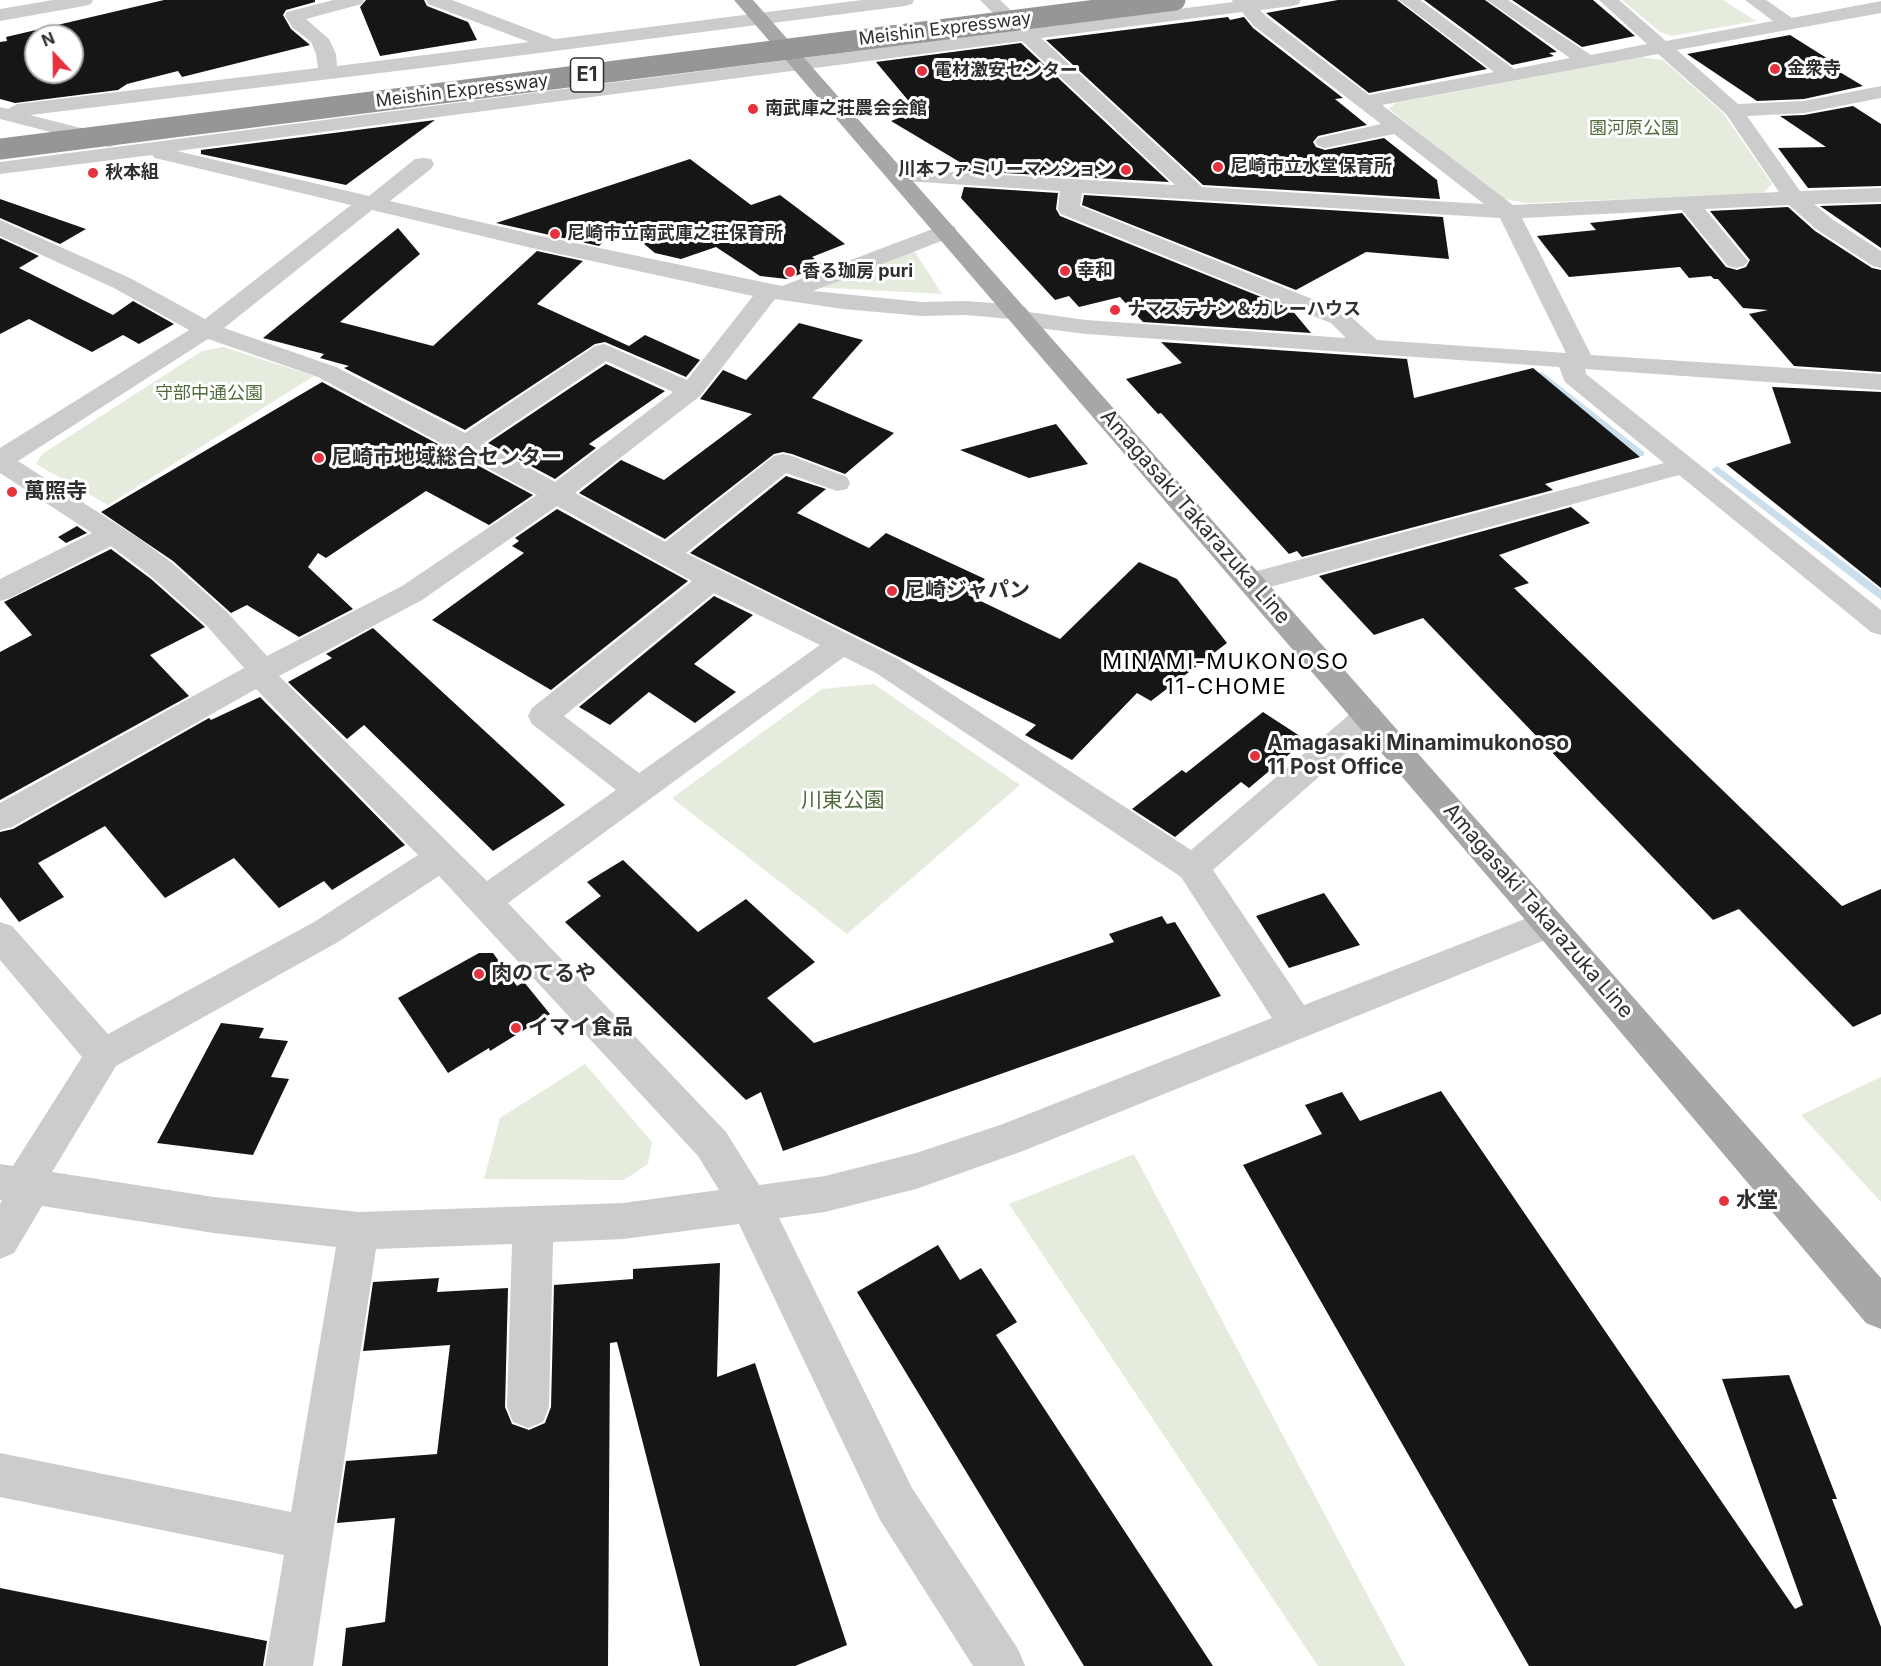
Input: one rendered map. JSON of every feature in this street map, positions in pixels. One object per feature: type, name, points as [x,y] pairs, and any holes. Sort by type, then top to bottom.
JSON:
[{"type":"highway","name":"Meishin Expressway","points":[[0,129],[1043,0]]},
{"type":"highway","name":"Meishin Expressway","points":[[0,149],[1175,0]]},
{"type":"main road","name":"Amagasaki Takarazuka Line","points":[[751,9],[1368,716],[1881,1309]]},
{"type":"street","points":[[0,2],[12,0]]},
{"type":"street","points":[[0,15],[84,0]]},
{"type":"street","points":[[328,73],[326,54],[319,39],[300,24],[294,16],[355,0]]},
{"type":"street","points":[[440,2],[470,0]]},
{"type":"street","points":[[0,113],[575,42],[751,9],[905,0]]},
{"type":"street","points":[[989,0],[1196,192]]},
{"type":"street","points":[[0,168],[154,152],[594,91],[1026,35],[1244,3],[1292,0]]},
{"type":"street","points":[[1408,0],[1510,75]]},
{"type":"street","points":[[1496,0],[1586,60]]},
{"type":"street","points":[[1608,0],[1733,110],[1794,198],[1824,224],[1881,261]]},
{"type":"street","points":[[1754,0],[1790,24]]},
{"type":"street","points":[[440,2],[552,45]]},
{"type":"street","points":[[1244,3],[1261,22],[1508,212],[1576,361],[1574,377],[1881,625]]},
{"type":"street","points":[[1365,102],[1881,7]]},
{"type":"street","points":[[575,42],[594,91]]},
{"type":"street","points":[[1733,110],[1804,107],[1881,92]]},
{"type":"street","points":[[0,113],[370,203],[776,292],[922,309],[966,308],[1086,327],[1881,382]]},
{"type":"street","points":[[1325,142],[1398,127]]},
{"type":"street","points":[[423,164],[206,330],[2,463],[112,534],[162,570],[217,619],[254,659],[270,687],[485,901],[712,1144],[749,1203],[896,1504],[1001,1666]]},
{"type":"street","points":[[897,175],[1508,212],[1881,195]]},
{"type":"street","points":[[1257,176],[1280,197]]},
{"type":"street","points":[[1072,185],[1069,210],[1339,318],[1369,346]]},
{"type":"street","points":[[1688,203],[1736,261]]},
{"type":"street","points":[[1824,224],[1870,231]]},
{"type":"street","points":[[0,227],[80,266],[122,283],[206,330],[327,372],[466,444],[712,580],[887,666],[1193,868],[1297,1025]]},
{"type":"street","points":[[0,818],[261,672],[412,593],[555,495],[691,392],[776,292],[946,231]]},
{"type":"street","points":[[466,444],[604,351],[691,392]]},
{"type":"street","points":[[666,555],[783,462],[837,483]]},
{"type":"street","points":[[1251,582],[1683,466]]},
{"type":"street","points":[[0,591],[112,534]]},
{"type":"street","points":[[639,790],[543,716],[712,580]]},
{"type":"street","points":[[485,901],[842,644]]},
{"type":"street","points":[[1193,868],[1368,716]]},
{"type":"street","points":[[0,1240],[18,1186],[103,1055],[326,932],[442,857]]},
{"type":"street","points":[[18,1186],[214,1215],[358,1231],[623,1221],[825,1194],[916,1171],[1009,1140],[1548,924]]},
{"type":"street","points":[[0,936],[103,1055]]},
{"type":"street","points":[[528,1407],[533,1224]]},
{"type":"street","points":[[289,1666],[358,1231]]},
{"type":"street","points":[[0,1475],[310,1538]]},
{"type":"green space","points":[[1622,0],[1723,0],[1756,21],[1672,36],[1660,32]]},
{"type":"green space","name":"園河原公園","points":[[1641,57],[1663,60],[1723,113],[1772,184],[1762,194],[1526,203],[1500,198],[1389,109],[1395,103]]},
{"type":"green space","points":[[906,250],[915,252],[942,294],[812,287]]},
{"type":"green space","name":"守部中通公園","points":[[223,347],[314,376],[108,505],[36,464],[42,454],[202,351]]},
{"type":"green space","name":"川東公園","points":[[874,684],[1020,785],[847,934],[672,798],[822,689]]},
{"type":"green space","points":[[585,1064],[652,1142],[648,1164],[624,1180],[484,1179],[500,1118]]},
{"type":"green space","points":[[1881,1077],[1881,1202],[1801,1115]]},
{"type":"green space","points":[[1134,1154],[1405,1666],[1318,1666],[1009,1204]]},
{"type":"building","points":[[164,0],[315,0],[315,2],[286,10],[283,15],[291,29],[310,45],[182,77],[178,71],[127,84],[118,90],[15,103],[0,99],[0,42],[7,41],[6,37],[24,33],[24,84],[84,84],[84,24],[62,24]]},
{"type":"building","points":[[366,0],[424,0],[427,6],[468,22],[477,40],[380,56],[360,7]]},
{"type":"building","points":[[1338,0],[1397,0],[1487,69],[1369,93],[1266,13]]},
{"type":"building","points":[[1424,0],[1485,0],[1557,52],[1549,53],[1554,56],[1512,65]]},
{"type":"building","points":[[1512,0],[1593,0],[1635,36],[1582,47]]},
{"type":"building","points":[[1228,17],[1230,20],[1244,17],[1253,28],[1343,98],[1335,99],[1367,125],[1318,136],[1313,142],[1316,147],[1325,150],[1384,138],[1437,180],[1440,199],[1203,185],[1046,40]]},
{"type":"building","name":"金衆寺","points":[[1790,35],[1841,67],[1833,68],[1863,86],[1804,99],[1757,101],[1687,54]]},
{"type":"building","points":[[1021,43],[1169,182],[967,171],[968,167],[891,121],[917,111],[876,62]]},
{"type":"building","points":[[1853,106],[1881,124],[1881,186],[1808,188],[1778,148],[1826,147],[1780,116],[1804,115]]},
{"type":"building","points":[[435,120],[346,185],[201,154],[201,150]]},
{"type":"building","points":[[690,159],[751,205],[780,195],[845,244],[812,257],[824,265],[787,279],[760,276],[716,247],[681,259],[655,253],[621,225],[599,246],[496,223]]},
{"type":"building","points":[[964,187],[1058,193],[1056,209],[1060,216],[1291,309],[1311,333],[1143,322],[1120,297],[1079,307],[1069,296],[1055,300],[961,198]]},
{"type":"building","points":[[1084,195],[1443,217],[1449,259],[1366,252],[1296,290],[1082,205]]},
{"type":"building","points":[[0,199],[86,229],[60,244],[0,218]]},
{"type":"building","points":[[1881,204],[1881,248],[1820,206]]},
{"type":"building","points":[[1788,207],[1815,231],[1872,268],[1881,270],[1881,372],[1794,366],[1749,314],[1768,310],[1743,308],[1718,279],[1711,276],[1689,278],[1680,267],[1569,277],[1537,236],[1596,230],[1590,223],[1682,213],[1726,267],[1737,270],[1746,267],[1750,260],[1710,211]]},
{"type":"building","points":[[398,228],[420,254],[340,322],[433,346],[537,251],[583,261],[537,304],[629,346],[645,335],[700,360],[686,377],[605,342],[595,344],[465,430],[344,368],[349,366],[320,358],[324,354],[263,338]]},
{"type":"building","points":[[0,238],[39,256],[19,268],[113,315],[133,301],[174,324],[139,344],[123,335],[92,352],[29,319],[0,334]]},
{"type":"building","points":[[799,323],[863,340],[812,398],[894,433],[845,474],[792,454],[783,452],[774,454],[665,539],[579,493],[621,460],[664,480],[752,414],[700,399],[723,370],[746,380]]},
{"type":"building","points":[[1161,342],[1407,359],[1414,398],[1533,368],[1640,457],[1545,484],[1553,490],[1302,557],[1297,551],[1289,554],[1161,413],[1158,414],[1126,379],[1182,363]]},
{"type":"building","points":[[606,364],[665,391],[589,444],[596,448],[555,479],[488,443]]},
{"type":"building","points":[[322,382],[533,495],[489,525],[426,491],[326,558],[318,553],[308,567],[353,609],[299,637],[247,605],[231,613],[173,561],[101,512]]},
{"type":"building","points":[[1772,387],[1881,392],[1881,588],[1726,464],[1791,443]]},
{"type":"building","points":[[1056,424],[1088,464],[1029,478],[960,450]]},
{"type":"building","points":[[786,476],[826,489],[797,513],[869,548],[886,533],[985,579],[968,595],[1060,639],[1139,562],[1177,579],[1227,643],[1151,701],[1137,693],[1072,760],[1025,735],[1036,725],[690,553]]},
{"type":"building","points":[[1571,507],[1590,523],[1499,555],[1529,583],[1514,588],[1842,906],[1881,889],[1881,1014],[1853,1027],[1739,909],[1713,920],[1423,618],[1374,635],[1319,576]]},
{"type":"building","points":[[557,509],[688,581],[551,690],[432,620],[524,553],[512,546],[519,541],[515,538]]},
{"type":"building","points":[[77,526],[87,533],[66,543],[58,537]]},
{"type":"building","points":[[111,549],[151,579],[205,627],[150,655],[189,696],[0,800],[0,652],[32,635],[4,602]]},
{"type":"building","points":[[714,596],[753,615],[694,664],[736,692],[695,723],[649,692],[610,725],[579,707]]},
{"type":"building","points":[[373,628],[565,805],[493,851],[364,725],[347,739],[288,682],[332,658],[326,654]]},
{"type":"building","points":[[260,697],[405,845],[332,890],[324,881],[279,908],[234,858],[165,898],[105,826],[38,863],[64,897],[19,922],[0,897],[0,832],[13,829],[209,718],[211,720]]},
{"type":"building","points":[[1263,712],[1306,740],[1249,788],[1241,782],[1175,837],[1132,809],[1182,770],[1186,773]]},
{"type":"building","points":[[623,860],[698,932],[746,899],[815,962],[767,998],[814,1043],[1114,942],[1109,934],[1162,916],[1167,924],[1175,922],[1221,996],[783,1151],[761,1092],[746,1100],[565,922],[601,896],[587,882]]},
{"type":"building","points":[[1324,893],[1360,945],[1289,968],[1256,916]]},
{"type":"building","points":[[479,953],[493,953],[517,986],[524,982],[550,1014],[490,1051],[489,1048],[448,1073],[398,998]]},
{"type":"building","points":[[221,1023],[264,1028],[259,1038],[288,1041],[271,1077],[289,1079],[253,1155],[157,1143]]},
{"type":"building","points":[[1441,1091],[1795,1609],[1803,1605],[1722,1379],[1789,1375],[1837,1499],[1832,1499],[1881,1627],[1881,1666],[1529,1666],[1243,1165],[1322,1134],[1305,1105],[1342,1092],[1360,1121]]},
{"type":"building","points":[[938,1245],[960,1280],[981,1268],[1017,1322],[996,1335],[1213,1666],[1084,1666],[857,1292]]},
{"type":"building","points":[[720,1263],[717,1377],[755,1363],[847,1645],[795,1666],[700,1666],[617,1342],[610,1343],[608,1666],[342,1666],[346,1628],[385,1622],[395,1518],[337,1523],[346,1461],[437,1454],[450,1345],[363,1351],[373,1282],[439,1278],[437,1292],[508,1288],[505,1407],[512,1424],[529,1430],[545,1423],[551,1407],[554,1285],[633,1279],[633,1269]]},
{"type":"building","points":[[0,1588],[267,1641],[263,1666],[0,1666]]},
{"type":"waterway","points":[[1542,375],[1640,454]]},
{"type":"waterway","points":[[1717,469],[1881,596]]},
{"type":"place","name":"金衆寺","points":[[1775,69]]},
{"type":"place","name":"電材激安センター","points":[[922,71]]},
{"type":"place","name":"南武庫之荘農会会館","points":[[753,109]]},
{"type":"place","name":"尼崎市立水堂保育所","points":[[1218,167]]},
{"type":"place","name":"川本ファミリーマンション","points":[[1126,170]]},
{"type":"place","name":"秋本組","points":[[93,173]]},
{"type":"place","name":"尼崎市立南武庫之荘保育所","points":[[555,234]]},
{"type":"place","name":"幸和","points":[[1065,271]]},
{"type":"place","name":"香る珈房 puri","points":[[790,272]]},
{"type":"place","name":"ナマステナン＆カレーハウス","points":[[1115,310]]},
{"type":"place","name":"尼崎市地域総合センター","points":[[319,458]]},
{"type":"place","name":"萬照寺","points":[[12,492]]},
{"type":"place","name":"尼崎ジャパン","points":[[892,591]]},
{"type":"place","name":"Amagasaki Minamimukonoso 11 Post Office","points":[[1255,756]]},
{"type":"place","name":"肉のてるや","points":[[479,974]]},
{"type":"place","name":"イマイ食品","points":[[516,1028]]},
{"type":"place","name":"水堂","points":[[1724,1201]]},
{"type":"district","name":"MINAMI-MUKONOSO 11-CHOME","points":[[1226,674]]}]
